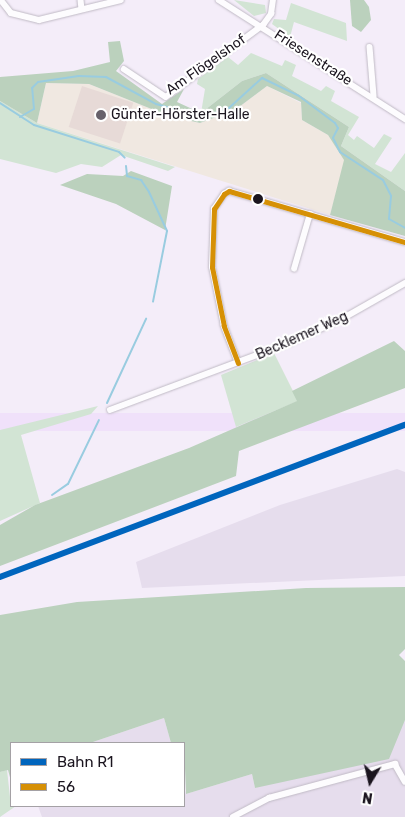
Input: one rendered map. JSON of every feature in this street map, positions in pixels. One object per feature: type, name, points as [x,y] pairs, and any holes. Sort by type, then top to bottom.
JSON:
[{"type":"street","points":[[1,0],[11,13],[32,20],[121,0]]},
{"type":"street","points":[[81,0],[82,9]]},
{"type":"street","name":"Friesenstraße","points":[[219,0],[263,25],[404,117]]},
{"type":"street","points":[[263,25],[271,14],[273,0]]},
{"type":"street","name":"Am Flögelshof","points":[[124,69],[166,97],[263,25]]},
{"type":"street","points":[[370,47],[374,96]]},
{"type":"street","points":[[238,363],[224,326],[212,267],[214,209],[229,191],[405,242]]},
{"type":"street","points":[[294,268],[310,214]]},
{"type":"street","name":"Becklemer Weg","points":[[110,410],[238,363],[340,320],[405,283]]},
{"type":"street","points":[[233,817],[269,798],[395,764],[405,781]]},
{"type":"shaded area","points":[[46,83],[89,84],[169,116],[200,123],[235,110],[267,86],[301,103],[302,120],[328,135],[345,160],[330,215],[37,123]]},
{"type":"shaded area","points":[[0,413],[405,413],[405,431],[0,431]]},
{"type":"shaded area","points":[[397,469],[405,472],[405,576],[142,588],[136,562],[280,505]]},
{"type":"shaded area","points":[[164,718],[171,742],[93,742]]},
{"type":"shaded area","points":[[405,720],[405,817],[42,817],[38,807],[185,807],[185,790],[186,794],[252,774],[255,788],[399,731]]},
{"type":"green space","points":[[234,0],[265,5],[266,13],[254,16]]},
{"type":"green space","points":[[350,0],[364,0],[369,7],[371,20],[361,32],[352,26]]},
{"type":"green space","points":[[291,3],[346,23],[347,41],[294,22],[290,37],[272,24],[274,19],[286,20]]},
{"type":"green space","points":[[120,41],[124,61],[116,71],[162,104],[184,89],[177,102],[201,113],[242,81],[266,73],[349,127],[341,146],[405,191],[405,236],[330,215],[344,160],[328,135],[302,120],[301,102],[267,86],[235,110],[200,123],[169,116],[89,84],[46,83],[37,123],[0,101],[0,77],[73,71],[110,62],[108,42]]},
{"type":"green space","points":[[251,53],[282,66],[285,60],[296,65],[292,76],[321,91],[326,86],[335,91],[331,101],[359,117],[348,135],[354,140],[357,136],[374,148],[384,134],[392,138],[375,164],[391,172],[405,153],[405,191],[341,146],[349,127],[266,73],[242,81],[201,113],[205,89],[197,84],[198,79],[228,57],[238,65]]},
{"type":"green space","points":[[0,101],[37,123],[175,167],[168,171],[121,155],[102,167],[81,164],[56,173],[0,159]]},
{"type":"green space","points":[[131,171],[172,186],[165,230],[116,204],[60,185],[87,174],[123,176]]},
{"type":"green space","points":[[394,341],[405,351],[405,388],[239,451],[236,476],[0,566],[0,525],[35,505],[189,448],[297,401],[292,391]]},
{"type":"green space","points":[[274,353],[298,401],[236,427],[221,375]]},
{"type":"green space","points":[[98,406],[91,414],[21,435],[40,503],[0,521],[0,430]]},
{"type":"green space","points":[[405,587],[405,649],[399,655],[405,661],[405,720],[389,759],[255,788],[252,774],[186,794],[185,742],[171,742],[164,718],[93,742],[10,742],[10,777],[8,770],[0,772],[0,615],[77,602],[306,588]]},
{"type":"green space","points":[[7,770],[10,807],[15,807],[0,817],[0,772]]},
{"type":"building","name":"Günter-Hörster-Halle","points":[[82,86],[133,103],[120,144],[69,127]]},
{"type":"waterway","points":[[20,117],[34,109],[32,88],[38,82],[79,76],[106,77],[156,104],[203,117],[229,108],[262,78],[299,96],[335,123],[338,128],[333,138],[340,152],[383,180],[391,196],[389,219],[405,228]]},
{"type":"waterway","points":[[0,103],[34,125],[119,152],[125,158]]},
{"type":"waterway","points":[[126,166],[127,176],[141,180],[149,192],[167,231],[153,302]]},
{"type":"waterway","points":[[107,403],[146,319]]},
{"type":"waterway","points":[[52,495],[68,484],[99,420]]},
{"type":"rail line","name":"R1","points":[[0,577],[405,425]]},
{"type":"transit line","name":"56","points":[[238,363],[224,326],[212,267],[214,209],[224,194],[229,191],[405,242]]},
{"type":"place","name":"Günter-Hörster-Halle","points":[[101,115]]}]
